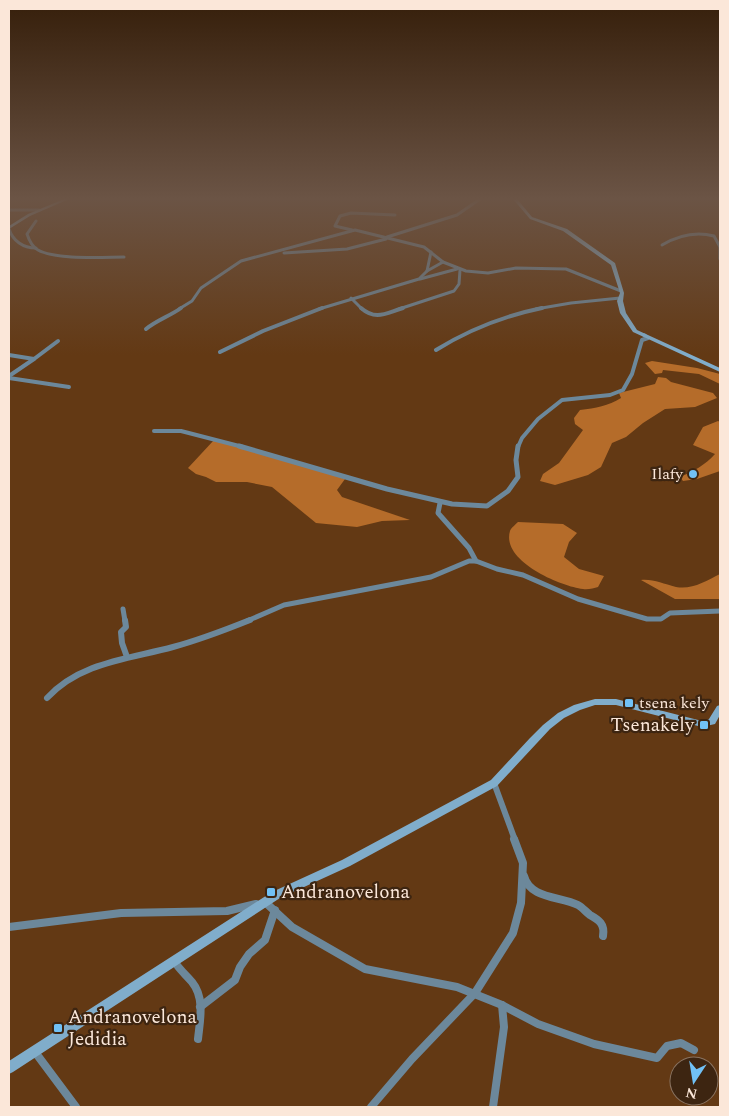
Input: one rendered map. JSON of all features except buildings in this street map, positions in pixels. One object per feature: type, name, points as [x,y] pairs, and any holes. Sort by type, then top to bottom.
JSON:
[{"type":"street","points":[[46,251],[63,256],[124,257]]},
{"type":"street","points":[[274,254],[284,251]]},
{"type":"street","points":[[146,329],[174,314],[192,301],[201,288],[230,268],[256,256],[317,251]]},
{"type":"street","points":[[595,251],[613,264],[620,291],[622,292],[620,298],[623,313],[635,331],[720,370]]},
{"type":"street","points":[[431,252],[443,262],[459,269],[481,273],[500,271],[507,268],[566,269],[620,291]]},
{"type":"street","points":[[420,280],[427,271],[431,252]]},
{"type":"street","points":[[427,271],[443,262]]},
{"type":"street","points":[[220,352],[262,331],[350,298],[459,269]]},
{"type":"street","points":[[350,298],[370,315],[377,316],[454,291],[459,284],[459,269]]},
{"type":"street","points":[[436,350],[470,330],[502,316],[544,306],[620,298]]},
{"type":"street","points":[[154,431],[181,431],[209,437],[440,503],[487,506],[508,491],[518,477],[516,472],[518,444],[536,422],[560,401],[578,396],[608,394],[623,390],[629,383],[642,340],[648,338],[643,335]]},
{"type":"street","points":[[9,377],[58,341]]},
{"type":"street","points":[[9,355],[34,359]]},
{"type":"street","points":[[9,377],[69,387]]},
{"type":"street","points":[[440,503],[438,512],[469,548],[476,561]]},
{"type":"street","points":[[46,698],[70,678],[91,668],[127,657],[173,647],[240,626],[284,606],[431,577],[469,561],[476,561],[497,569],[522,575],[578,598],[647,619],[661,619],[670,613],[720,611]]},
{"type":"street","points":[[123,609],[126,628],[121,632],[122,643],[127,657]]},
{"type":"street","points":[[200,1007],[235,980],[240,967],[249,954],[265,940],[271,906],[276,895],[346,863],[494,783],[514,765],[535,739],[555,719],[578,706],[602,701],[616,702],[702,724],[712,722],[720,708]]},
{"type":"street","points":[[371,1107],[412,1059],[476,993],[513,933],[521,903],[524,863],[494,783]]},
{"type":"street","points":[[522,871],[526,883],[536,892],[579,905],[589,914],[600,920],[604,930],[603,936]]},
{"type":"street","points":[[9,927],[121,914],[227,911],[271,906]]},
{"type":"street","points":[[9,1068],[173,960],[271,906]]},
{"type":"street","points":[[271,906],[292,927],[365,970],[457,987],[476,993],[502,1004],[538,1024],[594,1044],[657,1058],[667,1046],[681,1043],[694,1050]]},
{"type":"street","points":[[173,960],[182,974],[193,982],[199,996],[200,1021],[198,1039]]},
{"type":"street","points":[[493,1107],[504,1027],[502,1004]]},
{"type":"street","points":[[35,1051],[76,1107]]},
{"type":"shaded area","points":[[652,361],[697,368],[720,374],[720,384],[699,374],[663,370],[662,373],[655,374],[645,363]]},
{"type":"shaded area","points":[[658,377],[713,393],[717,398],[695,407],[665,409],[626,437],[612,443],[601,467],[588,475],[555,485],[540,481],[543,474],[559,463],[583,430],[575,424],[574,418],[580,410],[611,403],[621,398],[619,393],[655,384]]},
{"type":"shaded area","points":[[718,421],[720,422],[720,471],[697,479],[683,481],[680,477],[699,467],[715,454],[693,445],[703,427]]},
{"type":"shaded area","points":[[214,440],[304,465],[345,479],[337,490],[342,497],[410,520],[382,521],[357,527],[316,523],[272,487],[247,482],[216,482],[196,474],[188,468]]},
{"type":"shaded area","points":[[518,522],[563,524],[577,533],[569,542],[564,557],[579,569],[604,576],[598,587],[585,589],[561,583],[534,570],[523,562],[514,552],[510,542],[510,531]]},
{"type":"shaded area","points":[[720,574],[720,599],[675,599],[641,580],[654,581],[682,588],[699,584]]},
{"type":"place","name":"Ilafy","points":[[693,474]]},
{"type":"place","name":"tsena kely","points":[[629,703]]},
{"type":"place","name":"Tsenakely","points":[[704,725]]},
{"type":"place","name":"Andranovelona","points":[[271,892]]},
{"type":"place","name":"Andranovelona Jedidia","points":[[58,1028]]}]
